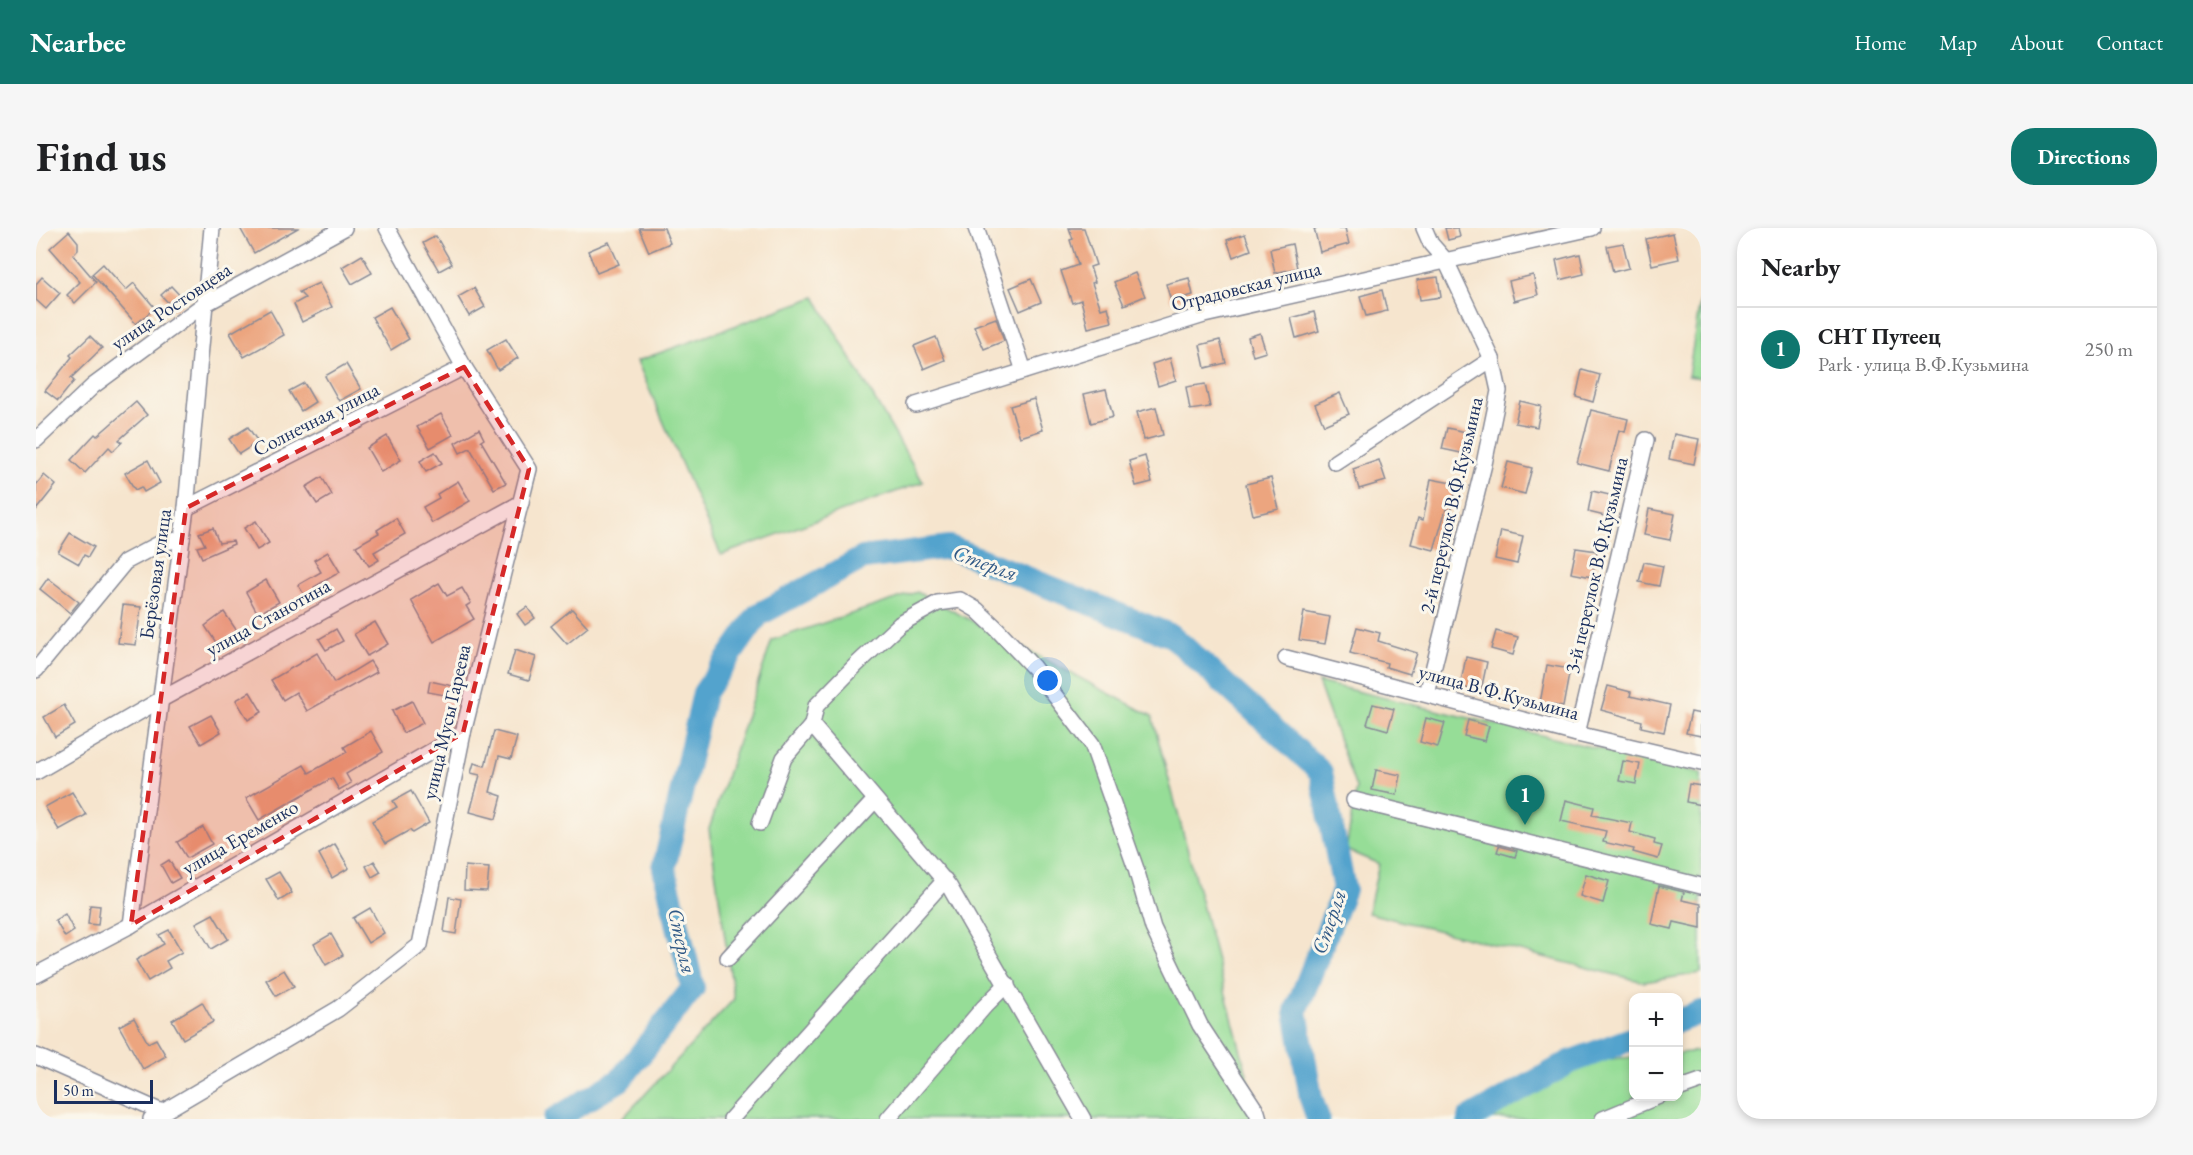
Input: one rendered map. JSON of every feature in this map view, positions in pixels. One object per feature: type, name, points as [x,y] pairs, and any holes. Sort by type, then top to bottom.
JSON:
[{"type":"street","name":"Берёзовая улица","points":[[131,925],[186,508],[203,305],[212,228]]},
{"type":"street","name":"улица Ростовцева","points":[[36,440],[93,386],[203,305],[344,228]]},
{"type":"street","name":"улица Мусы Гареева","points":[[156,1115],[338,1009],[420,945],[463,733],[529,469],[464,367],[387,228]]},
{"type":"street","points":[[976,228],[1024,371]]},
{"type":"street","name":"2-й переулок В.Ф.Кузьмина","points":[[1424,228],[1431,244],[1446,261],[1492,358],[1499,391],[1481,475],[1427,694]]},
{"type":"street","name":"Отрадовская улица","points":[[916,405],[1204,315],[1592,228]]},
{"type":"street","points":[[1335,462],[1492,358]]},
{"type":"street","name":"Солнечная улица","points":[[186,508],[464,367]]},
{"type":"street","name":"3-й переулок В.Ф.Кузьмина","points":[[1577,734],[1646,440]]},
{"type":"street","name":"улица Станотина","points":[[36,771],[159,700],[521,503]]},
{"type":"street","points":[[36,670],[125,562],[161,543],[182,539]]},
{"type":"street","points":[[759,822],[784,758],[812,725],[816,706],[856,665],[900,624],[938,603],[960,600],[977,610],[1033,667],[1092,744],[1137,869],[1153,928],[1200,1025],[1257,1112],[1259,1119]]},
{"type":"street","name":"улица В.Ф.Кузьмина","points":[[1286,658],[1577,734],[1701,763]]},
{"type":"street","points":[[812,725],[945,880],[1007,984],[1075,1115]]},
{"type":"street","name":"улица Еременко","points":[[36,975],[131,925],[463,733]]},
{"type":"street","points":[[728,958],[875,800]]},
{"type":"street","points":[[1354,800],[1701,886]]},
{"type":"street","points":[[731,1119],[945,880]]},
{"type":"street","points":[[888,1119],[984,1006],[1007,984]]},
{"type":"street","points":[[36,1056],[156,1115]]},
{"type":"street","points":[[1683,1087],[1701,1081]]},
{"type":"street","points":[[1603,1119],[1647,1101]]},
{"type":"highlighted area","points":[[464,367],[529,469],[463,733],[131,925],[186,508]]},
{"type":"green space","points":[[1701,295],[1701,378],[1688,376]]},
{"type":"green space","points":[[815,297],[923,482],[721,555],[637,361]]},
{"type":"green space","points":[[917,592],[1152,716],[1259,1119],[622,1119],[734,999],[709,829],[772,640]]},
{"type":"green space","points":[[1318,682],[1701,773],[1701,973],[1644,982],[1368,913],[1379,864],[1346,850],[1356,788]]},
{"type":"green space","points":[[1701,1051],[1701,1119],[1487,1119],[1570,1062],[1629,1057],[1629,1101],[1683,1101],[1683,1053]]},
{"type":"building","points":[[240,228],[298,228],[254,253]]},
{"type":"building","points":[[639,228],[664,228],[670,243],[649,252]]},
{"type":"building","points":[[1069,228],[1084,228],[1096,265],[1090,267],[1095,282],[1092,283],[1101,309],[1108,307],[1112,322],[1088,328],[1081,300],[1072,303],[1061,271],[1078,265],[1070,240],[1073,239]]},
{"type":"building","points":[[1314,228],[1345,228],[1349,244],[1320,252]]},
{"type":"building","points":[[1445,228],[1458,228],[1460,237],[1448,240]]},
{"type":"building","points":[[69,231],[78,242],[78,250],[73,255],[96,282],[75,303],[67,295],[80,282],[50,248]]},
{"type":"building","points":[[1673,233],[1679,259],[1652,265],[1646,239]]},
{"type":"building","points":[[1245,234],[1251,250],[1233,257],[1227,240]]},
{"type":"building","points":[[436,236],[452,264],[439,271],[423,243]]},
{"type":"building","points":[[609,242],[619,264],[597,273],[588,251]]},
{"type":"building","points":[[1623,243],[1629,268],[1613,272],[1607,246]]},
{"type":"building","points":[[1292,244],[1297,268],[1275,273],[1270,249]]},
{"type":"building","points":[[1580,254],[1584,274],[1560,280],[1556,260]]},
{"type":"building","points":[[362,255],[372,273],[352,284],[342,267]]},
{"type":"building","points":[[103,264],[126,290],[134,283],[155,308],[136,324],[92,274]]},
{"type":"building","points":[[1135,273],[1145,296],[1124,305],[1114,282]]},
{"type":"building","points":[[1533,275],[1538,295],[1514,301],[1509,281]]},
{"type":"building","points":[[42,277],[60,293],[46,309],[36,300],[36,284]]},
{"type":"building","points":[[1438,277],[1441,297],[1420,300],[1417,280]]},
{"type":"building","points":[[1189,278],[1193,295],[1171,301],[1166,284]]},
{"type":"building","points":[[1031,279],[1041,302],[1020,311],[1010,288]]},
{"type":"building","points":[[319,283],[332,307],[302,322],[294,304],[305,298],[299,292]]},
{"type":"building","points":[[171,286],[185,301],[175,310],[161,295]]},
{"type":"building","points":[[474,288],[485,307],[469,316],[458,297]]},
{"type":"building","points":[[1382,290],[1387,311],[1366,316],[1360,296]]},
{"type":"building","points":[[390,307],[409,339],[391,350],[372,317]]},
{"type":"building","points":[[270,310],[284,335],[244,357],[230,333]]},
{"type":"building","points":[[1314,312],[1319,331],[1296,338],[1291,318]]},
{"type":"building","points":[[996,318],[1004,341],[984,349],[974,326]]},
{"type":"building","points":[[1260,333],[1266,352],[1253,356],[1248,337]]},
{"type":"building","points":[[90,336],[102,348],[71,378],[74,381],[58,401],[45,391],[72,357],[70,355]]},
{"type":"building","points":[[936,337],[945,360],[924,369],[914,346]]},
{"type":"building","points":[[506,339],[518,358],[498,370],[487,350]]},
{"type":"building","points":[[1220,340],[1226,363],[1205,368],[1200,345]]},
{"type":"building","points":[[1170,358],[1176,380],[1158,386],[1152,364]]},
{"type":"building","points":[[346,364],[361,389],[339,401],[325,376]]},
{"type":"building","points":[[1582,370],[1600,375],[1593,402],[1576,397]]},
{"type":"building","points":[[304,383],[315,402],[301,411],[289,391]]},
{"type":"building","points":[[1205,384],[1210,407],[1190,410],[1186,387]]},
{"type":"building","points":[[1106,389],[1113,417],[1091,423],[1084,394]]},
{"type":"building","points":[[1340,393],[1349,414],[1324,425],[1315,404]]},
{"type":"building","points":[[1034,399],[1043,430],[1020,437],[1010,406]]},
{"type":"building","points":[[1520,401],[1541,406],[1537,427],[1515,423]]},
{"type":"building","points":[[136,402],[147,415],[119,440],[122,442],[113,451],[109,447],[85,473],[71,460],[95,434],[97,436]]},
{"type":"building","points":[[1156,407],[1163,435],[1144,440],[1137,412]]},
{"type":"building","points":[[1591,410],[1628,419],[1625,432],[1619,430],[1609,471],[1577,463]]},
{"type":"building","points":[[441,414],[453,435],[430,448],[417,427]]},
{"type":"building","points":[[248,427],[258,442],[239,454],[229,439]]},
{"type":"building","points":[[1447,428],[1471,433],[1466,454],[1442,449]]},
{"type":"building","points":[[479,429],[484,439],[481,441],[506,483],[494,489],[470,448],[460,453],[455,443]]},
{"type":"building","points":[[1674,434],[1699,439],[1694,464],[1669,459]]},
{"type":"building","points":[[387,436],[401,460],[381,472],[367,448]]},
{"type":"building","points":[[435,452],[442,463],[426,472],[420,461]]},
{"type":"building","points":[[1145,456],[1152,482],[1136,486],[1129,461]]},
{"type":"building","points":[[148,460],[160,483],[144,492],[141,487],[135,490],[125,473]]},
{"type":"building","points":[[1379,460],[1386,481],[1359,489],[1353,469]]},
{"type":"building","points":[[1508,462],[1532,468],[1525,494],[1501,488]]},
{"type":"building","points":[[44,475],[56,485],[36,510],[36,485]]},
{"type":"building","points":[[322,477],[332,495],[317,504],[306,487]]},
{"type":"building","points":[[1271,478],[1279,509],[1253,515],[1246,484]]},
{"type":"building","points":[[1431,479],[1457,484],[1451,510],[1446,509],[1434,550],[1411,544],[1418,518],[1423,520]]},
{"type":"building","points":[[458,481],[470,501],[432,523],[423,507],[439,498],[437,494]]},
{"type":"building","points":[[1592,491],[1614,496],[1609,517],[1588,512]]},
{"type":"building","points":[[1649,509],[1675,514],[1670,540],[1644,535]]},
{"type":"building","points":[[396,518],[405,534],[374,552],[379,560],[369,566],[356,546],[379,533],[377,530]]},
{"type":"building","points":[[256,521],[269,543],[257,550],[244,528]]},
{"type":"building","points":[[213,528],[219,543],[233,541],[234,544],[202,558],[197,547],[205,545],[199,533]]},
{"type":"building","points":[[1501,531],[1523,536],[1517,564],[1495,559]]},
{"type":"building","points":[[70,533],[94,547],[88,557],[84,555],[79,564],[58,552]]},
{"type":"building","points":[[1576,548],[1597,551],[1592,577],[1571,573]]},
{"type":"building","points":[[328,552],[340,572],[314,587],[318,595],[308,601],[298,585],[321,572],[314,560]]},
{"type":"building","points":[[1644,562],[1663,566],[1659,586],[1639,582]]},
{"type":"building","points":[[48,578],[79,602],[70,613],[40,589]]},
{"type":"building","points":[[266,580],[279,602],[258,614],[246,592]]},
{"type":"building","points":[[439,583],[447,596],[462,588],[471,603],[466,606],[474,619],[434,642],[411,600]]},
{"type":"building","points":[[123,605],[141,607],[136,645],[118,643]]},
{"type":"building","points":[[527,607],[535,618],[525,625],[517,614]]},
{"type":"building","points":[[572,609],[588,627],[567,644],[551,626]]},
{"type":"building","points":[[224,612],[237,631],[217,644],[205,626]]},
{"type":"building","points":[[1304,612],[1330,617],[1325,644],[1299,640]]},
{"type":"building","points":[[375,622],[388,644],[367,656],[354,634]]},
{"type":"building","points":[[1357,627],[1380,633],[1378,641],[1417,653],[1410,674],[1386,667],[1387,663],[1350,653]]},
{"type":"building","points":[[336,629],[343,641],[326,650],[319,639]]},
{"type":"building","points":[[1496,631],[1518,637],[1513,655],[1491,649]]},
{"type":"building","points":[[515,650],[536,657],[529,680],[508,674]]},
{"type":"building","points":[[317,653],[334,683],[370,661],[377,672],[307,711],[296,692],[283,700],[271,680]]},
{"type":"building","points":[[1466,657],[1487,662],[1481,691],[1460,687]]},
{"type":"building","points":[[1547,665],[1570,669],[1563,707],[1540,703]]},
{"type":"building","points":[[430,681],[453,686],[450,696],[428,692]]},
{"type":"building","points":[[1608,686],[1631,692],[1630,696],[1670,705],[1664,732],[1641,727],[1642,721],[1601,710]]},
{"type":"building","points":[[250,692],[262,712],[248,720],[236,700]]},
{"type":"building","points":[[412,701],[423,723],[403,733],[392,711]]},
{"type":"building","points":[[1373,704],[1394,709],[1388,730],[1367,724]]},
{"type":"building","points":[[64,705],[75,725],[55,737],[44,717]]},
{"type":"building","points":[[1691,712],[1701,714],[1701,736],[1686,733]]},
{"type":"building","points":[[211,715],[221,732],[201,744],[190,726]]},
{"type":"building","points":[[1426,718],[1445,723],[1438,747],[1420,742]]},
{"type":"building","points":[[1468,720],[1489,726],[1485,741],[1464,736]]},
{"type":"building","points":[[371,731],[383,752],[346,774],[351,783],[339,790],[332,778],[259,820],[246,798],[304,765],[309,773],[347,752],[344,747]]},
{"type":"building","points":[[494,731],[517,737],[511,759],[499,756],[490,792],[502,796],[496,819],[470,812],[480,775],[471,773],[474,763],[485,766]]},
{"type":"building","points":[[1623,761],[1640,764],[1636,784],[1619,781]]},
{"type":"building","points":[[1376,770],[1401,775],[1397,795],[1372,790]]},
{"type":"building","points":[[1689,784],[1701,786],[1701,805],[1686,802]]},
{"type":"building","points":[[411,791],[429,823],[412,833],[410,830],[385,844],[372,821],[397,807],[393,801]]},
{"type":"building","points":[[72,792],[86,815],[59,830],[45,807]]},
{"type":"building","points":[[1566,800],[1594,807],[1592,815],[1632,823],[1630,832],[1655,839],[1654,844],[1662,846],[1658,859],[1633,852],[1634,849],[1603,842],[1606,831],[1561,821]]},
{"type":"building","points":[[203,827],[212,844],[187,858],[177,842]]},
{"type":"building","points":[[335,844],[349,868],[332,878],[319,854]]},
{"type":"building","points":[[1499,846],[1517,851],[1515,857],[1497,852]]},
{"type":"building","points":[[169,860],[180,878],[171,883],[161,865]]},
{"type":"building","points":[[374,861],[381,872],[372,877],[366,866]]},
{"type":"building","points":[[465,866],[489,868],[487,891],[464,890]]},
{"type":"building","points":[[279,872],[292,893],[279,901],[266,879]]},
{"type":"building","points":[[1586,874],[1609,881],[1603,903],[1580,896]]},
{"type":"building","points":[[1659,886],[1684,892],[1682,900],[1701,904],[1701,928],[1674,922],[1672,929],[1651,924]]},
{"type":"building","points":[[449,897],[461,899],[456,934],[444,932]]},
{"type":"building","points":[[90,905],[100,906],[98,925],[88,924]]},
{"type":"building","points":[[370,908],[384,933],[368,943],[353,918]]},
{"type":"building","points":[[65,914],[74,931],[65,937],[55,920]]},
{"type":"building","points":[[213,914],[228,939],[211,949],[196,923]]},
{"type":"building","points":[[169,930],[182,952],[166,961],[170,968],[148,981],[136,960],[164,944],[159,935]]},
{"type":"building","points":[[331,934],[343,955],[326,965],[314,944]]},
{"type":"building","points":[[284,970],[294,986],[276,996],[266,980]]},
{"type":"building","points":[[202,1002],[213,1022],[183,1039],[172,1020]]},
{"type":"building","points":[[134,1018],[148,1043],[156,1039],[166,1056],[143,1069],[119,1026]]},
{"type":"waterway","name":"Стерля","points":[[555,1119],[620,1080],[693,988],[664,868],[704,693],[758,615],[863,558],[949,547],[1172,636],[1321,772],[1344,889],[1296,1011],[1311,1098],[1318,1119]]},
{"type":"waterway","name":"Стерля","points":[[1683,1019],[1701,1012]]},
{"type":"waterway","name":"Стерля","points":[[1469,1119],[1570,1062],[1629,1040]]},
{"type":"place","name":"СНТ Путеец","points":[[1525,825]]}]
